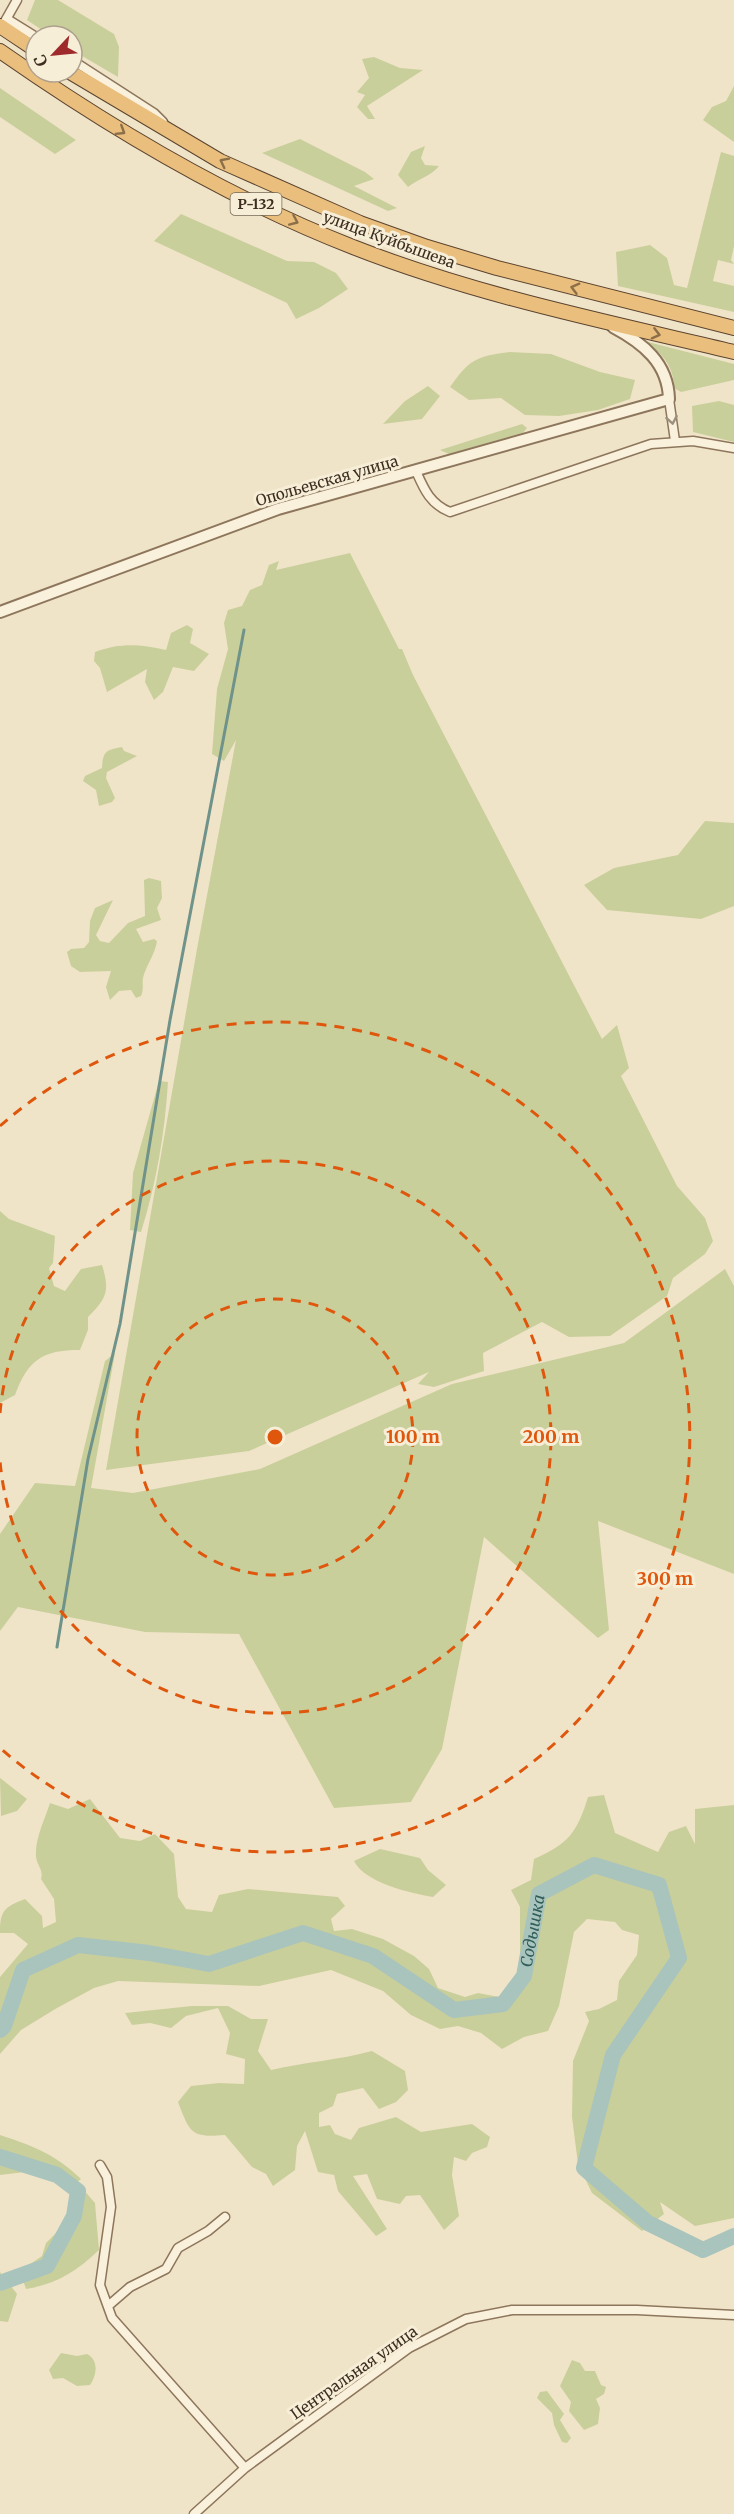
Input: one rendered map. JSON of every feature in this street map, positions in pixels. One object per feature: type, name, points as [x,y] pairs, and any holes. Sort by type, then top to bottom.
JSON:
[{"type":"highway","points":[[2,25],[24,41]]},
{"type":"highway","name":"улица Куйбышева","points":[[0,51],[71,101],[139,142],[244,198],[353,247],[453,282],[734,352]]},
{"type":"highway","name":"улица Куйбышева","points":[[84,80],[180,138],[268,183],[360,223],[427,247],[734,328]]},
{"type":"street","points":[[17,0],[2,25],[24,33]]},
{"type":"street","points":[[84,68],[154,113],[180,138]]},
{"type":"street","points":[[599,320],[622,332],[655,357],[664,369],[669,385],[675,441]]},
{"type":"street","name":"Опольевская улица","points":[[0,612],[267,513],[669,399]]},
{"type":"street","points":[[416,471],[428,496],[440,508],[450,512],[651,444],[693,441],[734,448]]},
{"type":"street","points":[[100,2165],[107,2177],[111,2206],[110,2229],[100,2285],[112,2318],[244,2468]]},
{"type":"street","points":[[108,2306],[130,2287],[166,2269],[178,2248],[208,2231],[225,2217]]},
{"type":"street","name":"Центральная улица","points":[[195,2514],[244,2468],[409,2348],[466,2319],[512,2310],[637,2310],[734,2315]]},
{"type":"green space","points":[[35,0],[58,0],[114,34],[119,47],[118,77],[84,57],[84,24],[33,24],[27,20]]},
{"type":"green space","points":[[374,57],[400,68],[423,70],[367,106],[375,119],[368,119],[357,107],[365,95],[357,92],[369,78],[362,59]]},
{"type":"green space","points":[[734,86],[734,142],[703,120],[712,107],[726,101]]},
{"type":"green space","points":[[0,88],[76,140],[55,154],[0,117]]},
{"type":"green space","points":[[300,139],[365,172],[374,179],[354,186],[397,208],[388,211],[262,153]]},
{"type":"green space","points":[[425,146],[421,158],[425,165],[439,166],[408,187],[398,175],[411,152]]},
{"type":"green space","points":[[721,152],[734,156],[734,246],[731,260],[734,264],[718,260],[713,281],[734,286],[734,312],[618,286],[616,252],[650,245],[667,258],[674,285],[687,288]]},
{"type":"green space","points":[[181,214],[287,261],[314,262],[336,273],[348,289],[319,308],[296,319],[287,303],[154,241]]},
{"type":"green space","points":[[644,341],[734,364],[734,380],[681,392],[674,388],[672,373],[666,361]]},
{"type":"green space","points":[[510,352],[551,354],[600,372],[635,380],[630,399],[598,410],[559,416],[525,415],[501,398],[469,400],[450,387],[474,361],[489,355]]},
{"type":"green space","points":[[428,386],[440,396],[422,419],[383,424],[405,401]]},
{"type":"green space","points":[[719,401],[734,405],[734,442],[693,432],[692,406]]},
{"type":"green space","points":[[522,424],[527,428],[523,433],[449,454],[440,450]]},
{"type":"green space","points":[[350,553],[399,649],[402,649],[413,675],[602,1039],[617,1025],[629,1068],[621,1076],[677,1186],[705,1218],[713,1241],[705,1254],[673,1278],[667,1296],[610,1336],[569,1337],[542,1322],[483,1353],[484,1371],[434,1387],[418,1384],[429,1372],[249,1451],[106,1470],[236,740],[224,761],[212,754],[217,689],[228,649],[224,623],[228,610],[242,606],[250,590],[262,585],[269,565],[279,561],[276,570]]},
{"type":"green space","points":[[187,625],[193,629],[190,643],[209,654],[194,671],[173,667],[163,692],[154,700],[145,682],[147,669],[107,692],[100,668],[94,661],[95,652],[130,645],[166,650],[171,633]]},
{"type":"green space","points":[[122,747],[124,751],[137,756],[107,772],[106,778],[115,798],[112,802],[99,806],[96,790],[83,781],[85,776],[102,768],[106,752]]},
{"type":"green space","points":[[705,821],[734,823],[734,906],[701,919],[607,910],[584,885],[614,868],[678,855]]},
{"type":"green space","points":[[149,878],[161,881],[162,898],[157,908],[161,920],[136,929],[143,942],[154,939],[157,941],[143,978],[142,994],[136,998],[131,990],[119,991],[110,1000],[106,987],[111,971],[80,972],[71,966],[67,952],[71,949],[84,948],[89,942],[90,921],[95,908],[113,900],[96,935],[100,941],[109,943],[128,923],[145,916],[144,880]]},
{"type":"green space","points":[[159,1081],[168,1082],[165,1120],[155,1177],[141,1232],[130,1230],[133,1173]]},
{"type":"green space","points":[[0,1211],[9,1219],[55,1236],[53,1263],[49,1268],[54,1286],[65,1291],[81,1269],[102,1265],[106,1288],[103,1299],[88,1317],[88,1330],[80,1350],[56,1352],[38,1359],[25,1373],[15,1395],[0,1403]]},
{"type":"green space","points":[[725,1269],[734,1286],[734,1574],[598,1521],[609,1630],[598,1638],[484,1537],[442,1749],[411,1802],[334,1808],[239,1634],[145,1632],[18,1607],[0,1631],[0,1534],[35,1483],[75,1486],[105,1361],[115,1353],[91,1488],[133,1493],[260,1469],[452,1384],[624,1343]]},
{"type":"green space","points":[[0,1778],[27,1799],[17,1811],[1,1816]]},
{"type":"green space","points":[[604,1795],[615,1833],[658,1852],[669,1832],[686,1826],[695,1844],[695,1809],[734,1805],[734,2218],[695,2226],[660,2202],[664,2214],[642,2231],[592,2193],[578,2164],[572,2117],[573,2061],[589,2021],[585,2012],[599,2009],[617,2000],[619,1981],[637,1955],[639,1935],[622,1930],[615,1922],[587,1919],[574,1932],[559,2006],[548,2031],[524,2037],[502,2049],[481,2033],[458,2026],[440,2029],[411,2015],[383,1991],[331,1970],[259,1986],[118,1981],[94,1988],[21,2030],[0,2054],[0,1977],[28,1944],[14,1933],[0,1933],[2,1915],[8,1907],[25,1899],[42,1916],[43,1928],[56,1922],[54,1899],[41,1879],[36,1856],[39,1836],[50,1803],[68,1809],[90,1799],[120,1838],[140,1841],[155,1834],[174,1854],[178,1897],[186,1909],[212,1912],[219,1895],[248,1889],[338,1897],[345,1906],[331,1919],[334,1931],[352,1929],[383,1939],[414,1956],[429,1969],[438,1988],[465,1997],[478,1993],[499,1997],[503,2003],[524,1976],[520,1956],[520,1907],[511,1890],[531,1880],[534,1859],[555,1848],[570,1836],[580,1820],[588,1797]]},
{"type":"green space","points":[[380,1849],[420,1858],[428,1870],[446,1885],[433,1897],[401,1890],[378,1881],[360,1869],[354,1861]]},
{"type":"green space","points":[[192,2006],[228,2006],[251,2019],[268,2019],[258,2051],[271,2070],[372,2051],[405,2071],[408,2090],[396,2102],[379,2109],[363,2088],[337,2094],[333,2106],[319,2113],[319,2127],[330,2125],[335,2134],[351,2140],[359,2128],[396,2117],[421,2132],[472,2124],[490,2137],[487,2147],[472,2153],[466,2161],[454,2157],[452,2175],[459,2216],[444,2230],[420,2195],[406,2196],[400,2204],[377,2199],[367,2174],[353,2176],[387,2229],[376,2236],[338,2191],[334,2175],[318,2172],[305,2131],[297,2146],[295,2170],[273,2186],[266,2174],[252,2167],[225,2135],[205,2135],[193,2131],[178,2102],[191,2086],[219,2083],[244,2084],[245,2059],[226,2054],[230,2033],[218,2008],[186,2016],[171,2028],[150,2023],[132,2025],[125,2013]]},
{"type":"green space","points":[[0,2135],[43,2152],[63,2163],[81,2179],[75,2184],[58,2168],[0,2175]]},
{"type":"green space","points":[[83,2189],[95,2203],[99,2250],[66,2276],[26,2289],[20,2271],[42,2256],[46,2243],[59,2230]]},
{"type":"green space","points":[[0,2272],[17,2294],[8,2322],[0,2321]]},
{"type":"green space","points":[[61,2353],[77,2356],[87,2354],[94,2360],[96,2368],[90,2385],[77,2386],[63,2378],[53,2379],[49,2370]]},
{"type":"green space","points":[[572,2360],[580,2363],[585,2371],[595,2371],[601,2385],[606,2387],[604,2394],[596,2399],[600,2408],[598,2424],[584,2430],[569,2411],[571,2402],[560,2386]]},
{"type":"green space","points":[[547,2391],[564,2414],[560,2420],[571,2438],[567,2443],[562,2442],[554,2425],[552,2413],[537,2398],[540,2392]]},
{"type":"waterway","points":[[57,1647],[88,1459],[120,1324],[170,1020],[244,630]]},
{"type":"waterway","name":"Содышка","points":[[0,2030],[4,2026],[23,1970],[78,1945],[149,1953],[209,1964],[303,1933],[373,1956],[454,2010],[503,2004],[524,1976],[539,1894],[594,1865],[659,1885],[679,1958],[613,2055],[584,2168],[648,2223],[703,2250],[734,2236]]},
{"type":"waterway","name":"Содышка","points":[[0,2157],[57,2175],[78,2191],[74,2216],[47,2266],[0,2283]]}]
